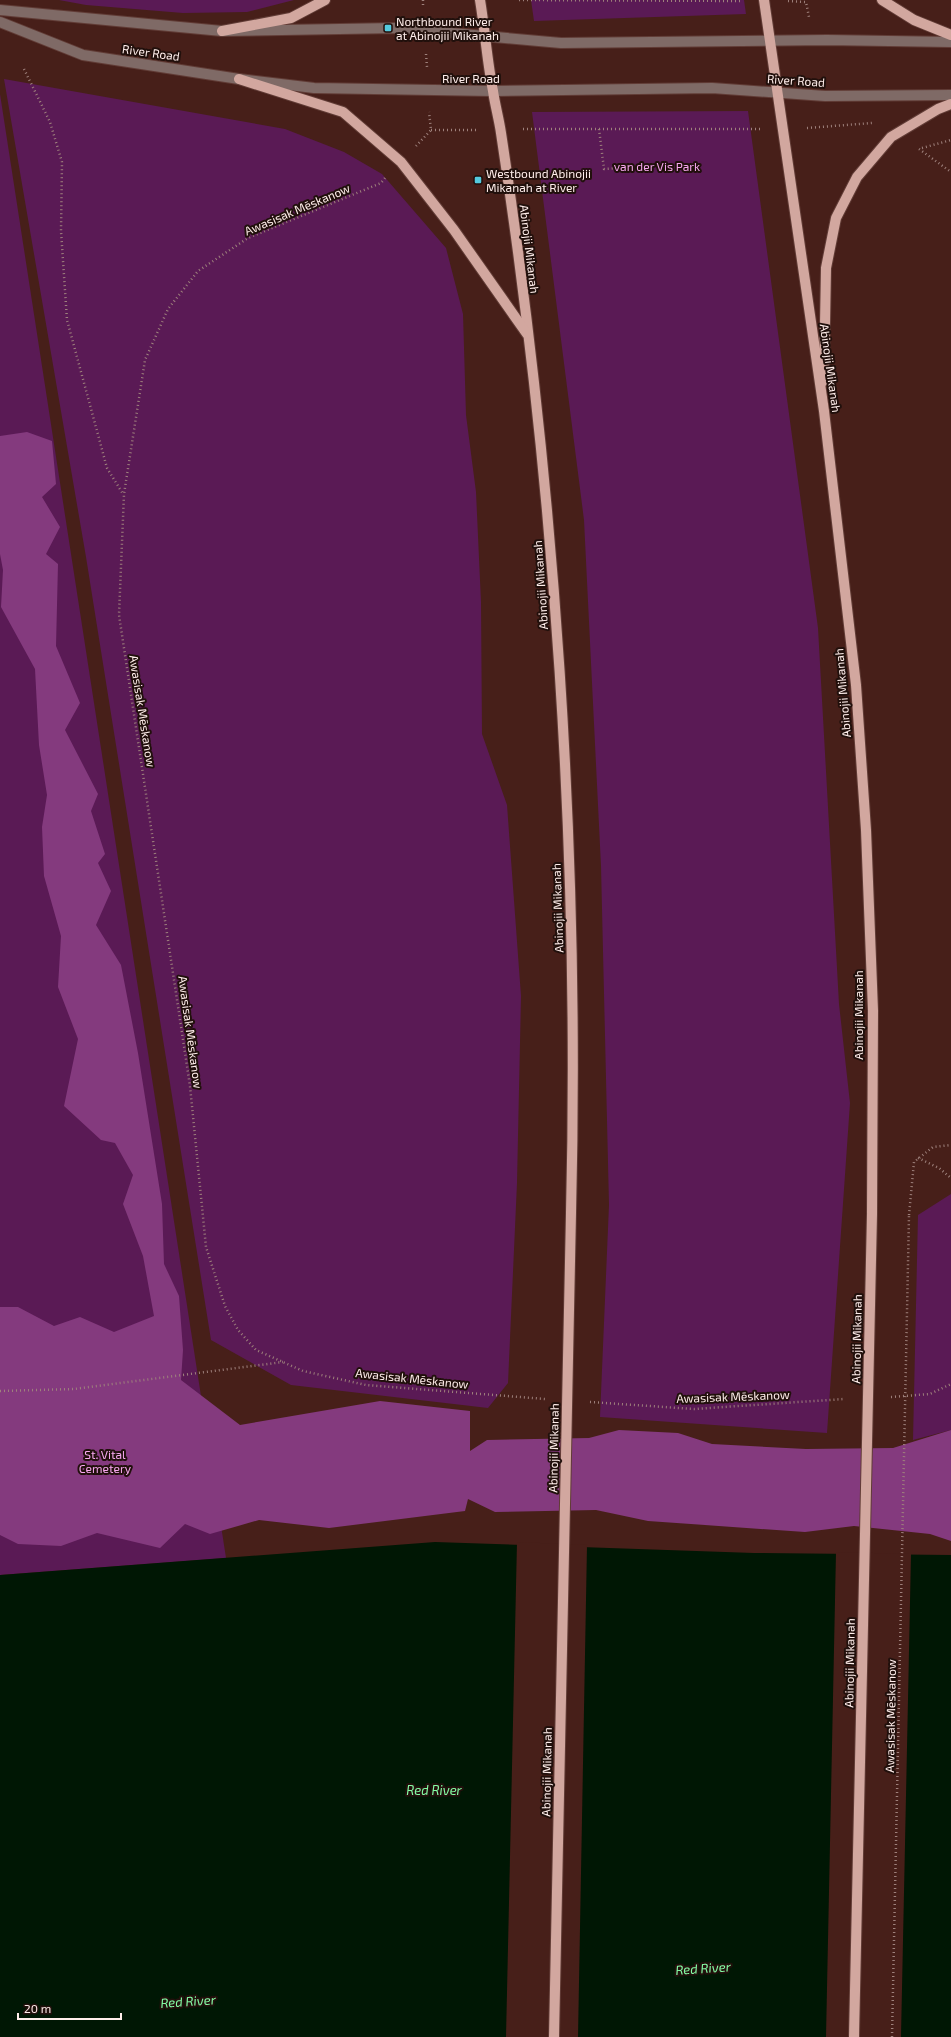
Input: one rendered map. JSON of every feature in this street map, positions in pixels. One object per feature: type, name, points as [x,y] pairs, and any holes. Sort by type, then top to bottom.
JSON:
[{"type":"main road","points":[[222,30],[291,18],[325,0]]},
{"type":"main road","name":"Abinojii Mikanah","points":[[480,0],[486,35],[492,91],[501,130],[528,336],[549,533],[557,640],[570,894],[573,1124],[554,2037]]},
{"type":"main road","points":[[882,0],[914,20],[951,35]]},
{"type":"main road","name":"Abinojii Mikanah","points":[[764,1],[824,411],[856,685],[866,830],[873,1011],[872,1214],[854,2037]]},
{"type":"main road","points":[[239,79],[343,112],[401,162],[454,230],[528,336]]},
{"type":"main road","points":[[824,411],[826,268],[836,218],[857,177],[891,137],[938,109],[951,104]]},
{"type":"street","points":[[0,10],[222,30],[396,28],[561,43],[835,40],[951,42]]},
{"type":"street","name":"River Road","points":[[0,22],[83,55],[239,79],[314,88],[492,91],[712,88],[825,96],[951,96]]},
{"type":"path","points":[[519,0],[806,2]]},
{"type":"path","points":[[24,69],[50,122],[62,162],[61,230],[67,320],[107,468],[124,494]]},
{"type":"path","points":[[430,130],[782,128],[822,126]]},
{"type":"path","points":[[599,129],[604,169],[644,167]]},
{"type":"path","points":[[919,148],[951,172]]},
{"type":"path","name":"Awasisak Mēskanow","points":[[381,183],[248,238],[198,271],[168,309],[144,360],[124,494],[119,615],[190,1086],[206,1247],[225,1306],[238,1330],[256,1350],[303,1371],[366,1385],[551,1399]]},
{"type":"path","points":[[951,1145],[933,1147],[918,1158],[939,1168],[951,1178]]},
{"type":"path","name":"Awasisak Mēskanow","points":[[892,2037],[908,1215],[914,1162],[918,1158]]},
{"type":"path","points":[[0,1391],[74,1389],[284,1362]]},
{"type":"path","points":[[890,1397],[930,1394],[951,1384]]},
{"type":"path","name":"Awasisak Mēskanow","points":[[583,1401],[694,1409],[851,1399]]},
{"type":"green space","points":[[59,0],[294,0],[247,12],[183,13],[86,5]]},
{"type":"green space","points":[[531,0],[744,0],[746,14],[534,21]]},
{"type":"green space","points":[[4,79],[285,129],[344,152],[382,174],[446,248],[463,314],[466,415],[476,492],[481,602],[482,734],[507,805],[521,996],[517,1183],[508,1383],[488,1408],[291,1385],[211,1340],[86,557]]},
{"type":"green space","name":"St. Vital Cemetery","points":[[0,94],[226,1558],[0,1575]]},
{"type":"green space","name":"van der Vis Park","points":[[748,111],[818,628],[839,1004],[850,1103],[827,1433],[600,1417],[609,1205],[601,866],[584,520],[532,112]]},
{"type":"green space","points":[[27,432],[52,441],[56,484],[42,497],[60,527],[46,554],[58,564],[56,646],[80,703],[65,730],[98,794],[91,811],[105,854],[98,863],[111,891],[96,925],[121,965],[138,1053],[162,1204],[164,1264],[179,1296],[183,1350],[181,1380],[240,1425],[380,1401],[470,1411],[470,1451],[487,1440],[589,1438],[619,1430],[678,1433],[712,1444],[806,1449],[893,1448],[951,1430],[951,1541],[930,1534],[854,1526],[805,1532],[648,1521],[596,1510],[495,1512],[468,1499],[465,1511],[329,1528],[259,1520],[210,1534],[185,1524],[160,1548],[97,1533],[61,1546],[18,1544],[0,1535],[0,1307],[18,1307],[54,1326],[80,1317],[114,1332],[154,1316],[143,1256],[123,1204],[133,1175],[115,1143],[101,1140],[64,1106],[78,1039],[58,987],[61,936],[44,876],[42,827],[47,795],[39,745],[35,669],[1,607],[3,570],[0,554],[0,436]]},
{"type":"green space","points":[[951,1194],[951,1430],[913,1440],[918,1215]]},
{"type":"water","name":"Red River","points":[[435,1542],[754,1553],[951,1555],[951,2037],[0,2037],[0,1575]]},
{"type":"pier","points":[[517,1542],[587,1545],[578,2037],[506,2037]]},
{"type":"pier","points":[[836,1552],[911,1554],[901,2037],[826,2037]]},
{"type":"place","name":"Northbound River at Abinojii Mikanah","points":[[388,28]]},
{"type":"place","name":"Westbound Abinojii Mikanah at River","points":[[478,180]]}]
